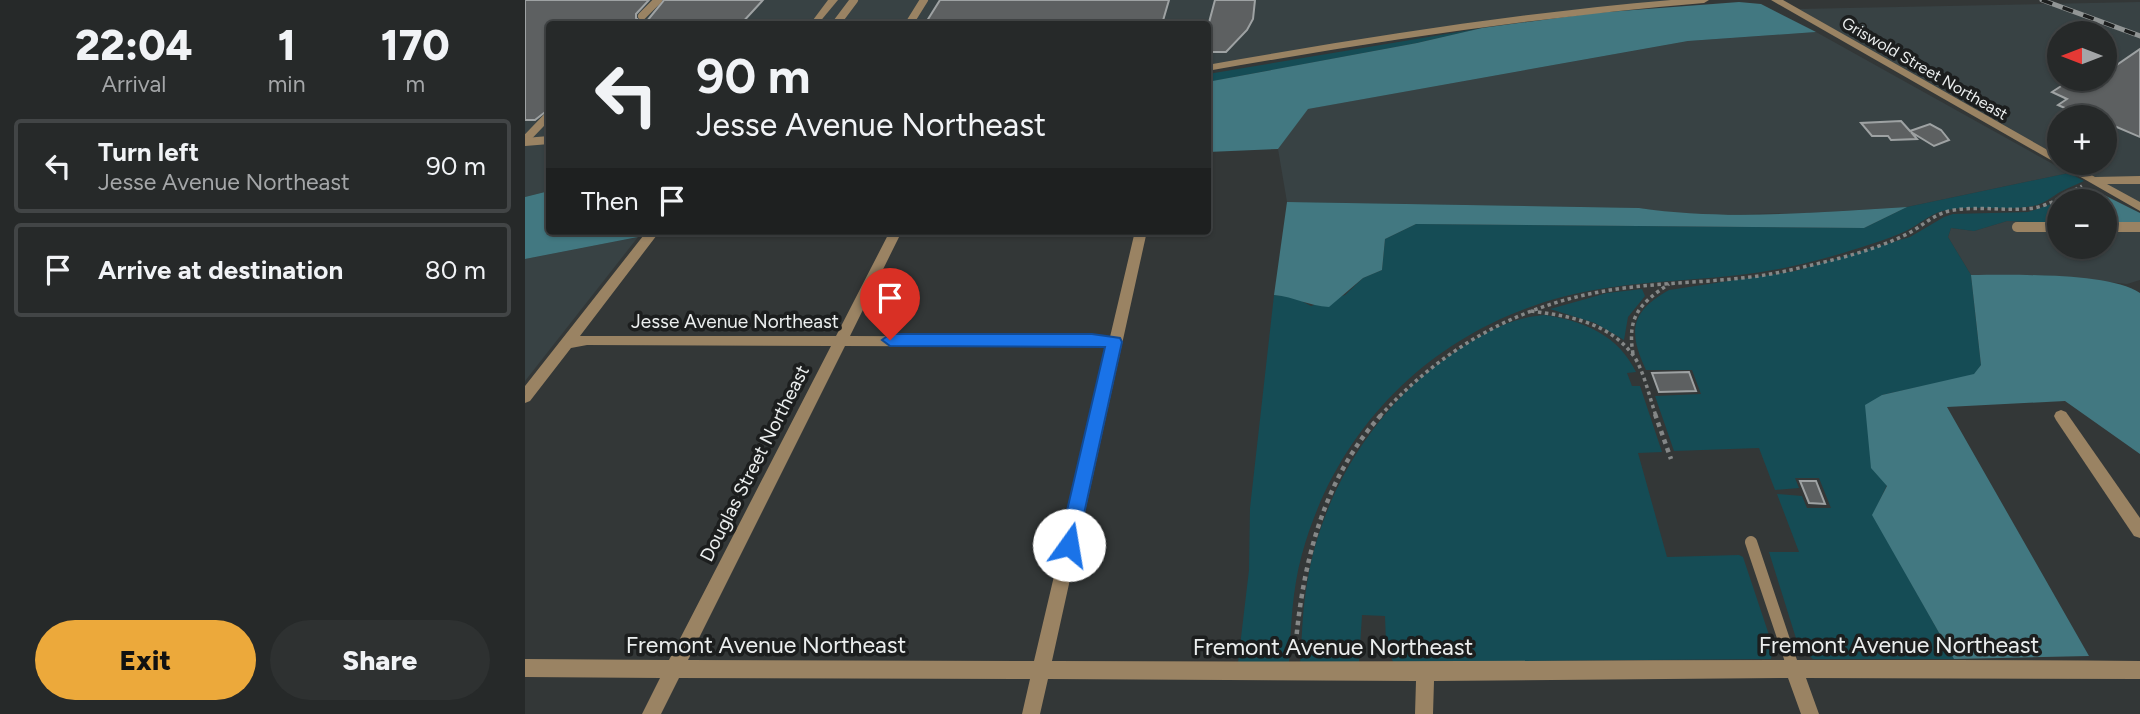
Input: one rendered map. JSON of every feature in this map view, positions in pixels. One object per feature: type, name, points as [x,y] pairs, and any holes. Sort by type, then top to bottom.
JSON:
[{"type":"street","points":[[816,21],[833,0]]},
{"type":"street","points":[[1211,67],[1479,22],[1651,2],[1704,0]]},
{"type":"street","name":"Griswold Street Northeast","points":[[1776,0],[2047,154]]},
{"type":"street","name":"Griswold Street Northeast","points":[[2084,175],[2140,206]]},
{"type":"street","points":[[2093,180],[2140,180]]},
{"type":"street","points":[[525,397],[651,235]]},
{"type":"street","name":"Douglas Street Northeast","points":[[651,714],[894,235]]},
{"type":"street","points":[[1031,714],[1140,235]]},
{"type":"street","name":"Jesse Avenue Northeast","points":[[566,344],[587,340],[1114,342]]},
{"type":"street","points":[[2061,416],[2140,531]]},
{"type":"street","name":"Fremont Avenue Northeast","points":[[525,668],[1425,673],[2140,670]]},
{"type":"street","points":[[1794,670],[1810,714]]},
{"type":"street","points":[[1424,714],[1425,673]]},
{"type":"lane","points":[[642,16],[658,0]]},
{"type":"lane","points":[[838,21],[854,0]]},
{"type":"lane","points":[[911,21],[924,0]]},
{"type":"lane","points":[[525,141],[546,118]]},
{"type":"lane","points":[[525,141],[546,140]]},
{"type":"lane","points":[[2017,227],[2047,227]]},
{"type":"lane","points":[[2117,227],[2140,227]]},
{"type":"lane","points":[[1751,542],[1794,670]]},
{"type":"path","points":[[1294,672],[1300,603],[1308,558],[1325,506],[1355,448],[1383,410],[1436,361],[1482,332],[1528,311],[1611,289],[1785,271],[1898,238],[1943,213],[2033,208],[2045,205],[2093,180]]},
{"type":"path","points":[[1671,284],[1649,298],[1633,317],[1630,335],[1634,356],[1671,459]]},
{"type":"path","points":[[1528,311],[1552,313],[1595,325],[1614,337],[1634,356]]},
{"type":"shaded area","points":[[525,0],[1704,0],[1612,7],[1211,68],[1211,21],[546,21],[546,192],[525,197]]},
{"type":"shaded area","points":[[1739,2],[1761,4],[1816,32],[1688,41],[1308,109],[1278,149],[1211,152],[1211,81],[1417,43],[1482,28],[1594,13]]},
{"type":"shaded area","points":[[2140,2],[2140,207],[2117,194],[2117,189],[2108,189],[2084,175],[2117,175],[2117,105],[2047,105],[2047,153],[1799,9]]},
{"type":"shaded area","points":[[1482,28],[1417,43],[1211,81],[1211,73]]},
{"type":"shaded area","points":[[1816,32],[2047,161],[2047,175],[2059,175],[1907,207],[1809,213],[1685,215],[1639,208],[1287,202],[1278,149],[1307,109],[1688,41]]},
{"type":"shaded area","points":[[2059,175],[2073,175],[2084,181],[2067,189],[2047,189],[2047,200],[2037,205],[1942,211],[1906,231],[1878,242],[1784,268],[1606,288],[1552,300],[1502,318],[1455,344],[1413,375],[1377,412],[1346,454],[1320,502],[1302,554],[1296,581],[1289,664],[1238,663],[1249,570],[1250,508],[1274,295],[1294,297],[1311,306],[1345,295],[1363,278],[1382,270],[1385,239],[1416,224],[1864,228],[1907,207]]},
{"type":"shaded area","points":[[546,192],[546,235],[639,235],[525,259],[525,197]]},
{"type":"shaded area","points":[[1287,202],[1639,208],[1739,215],[1907,207],[1864,228],[1416,224],[1385,239],[1382,270],[1363,278],[1329,307],[1274,295]]},
{"type":"shaded area","points":[[2117,202],[2140,213],[2140,222],[2117,223]]},
{"type":"shaded area","points":[[2047,205],[2047,223],[2007,221],[1974,231],[1951,228],[1948,237],[1971,275],[1981,365],[1974,375],[1882,395],[1887,485],[1873,515],[1954,659],[1813,659],[1799,648],[1769,552],[1799,552],[1777,494],[1802,496],[1807,508],[1831,508],[1819,478],[1795,478],[1799,488],[1775,490],[1759,448],[1674,451],[1655,396],[1701,394],[1692,370],[1646,370],[1635,333],[1640,315],[1646,306],[1669,290],[1795,271],[1910,237],[1953,214],[2028,212]]},
{"type":"shaded area","points":[[2007,221],[2047,223],[2047,259],[2117,259],[2117,223],[2140,222],[2140,280],[2127,284],[2044,275],[1971,275],[1948,237],[1951,228],[1974,231]]},
{"type":"shaded area","points":[[638,237],[525,381],[525,259]]},
{"type":"shaded area","points":[[1971,275],[2083,278],[2125,286],[2140,293],[2140,454],[2065,401],[1947,407],[2089,656],[1954,659],[1872,515],[1887,486],[1871,468],[1865,405],[1882,395],[1974,374],[1981,365]]},
{"type":"shaded area","points":[[1642,289],[1645,296],[1628,317],[1624,340],[1595,323],[1550,309],[1607,293]]},
{"type":"shaded area","points":[[1545,315],[1573,321],[1598,332],[1610,339],[1629,359],[1636,372],[1627,373],[1632,386],[1640,386],[1662,452],[1638,453],[1667,557],[1743,557],[1773,647],[1771,659],[1393,662],[1386,643],[1385,616],[1362,615],[1359,663],[1300,664],[1306,590],[1323,522],[1353,458],[1373,429],[1396,402],[1449,356],[1507,324]]},
{"type":"building","points":[[525,0],[649,0],[636,14],[640,21],[546,21],[546,111],[535,120],[525,120]]},
{"type":"building","points":[[664,0],[763,0],[744,21],[647,21]]},
{"type":"building","points":[[940,0],[1169,0],[1163,21],[927,21]]},
{"type":"building","points":[[1215,0],[1255,0],[1253,19],[1247,30],[1226,52],[1211,52],[1209,21]]},
{"type":"building","points":[[2140,49],[2140,137],[2117,127],[2117,105],[2058,105],[2067,99],[2052,92],[2117,91],[2117,65]]},
{"type":"building","points":[[1901,121],[1910,131],[1930,124],[1941,130],[1949,140],[1934,146],[1911,132],[1917,139],[1891,140],[1888,136],[1872,136],[1861,123]]},
{"type":"building","points":[[1689,372],[1696,391],[1659,392],[1652,373]]},
{"type":"building","points":[[1800,481],[1816,481],[1825,504],[1809,503]]},
{"type":"railway","points":[[2042,0],[2140,36]]},
{"type":"route","points":[[890,340],[1114,342],[1069,545]]}]
